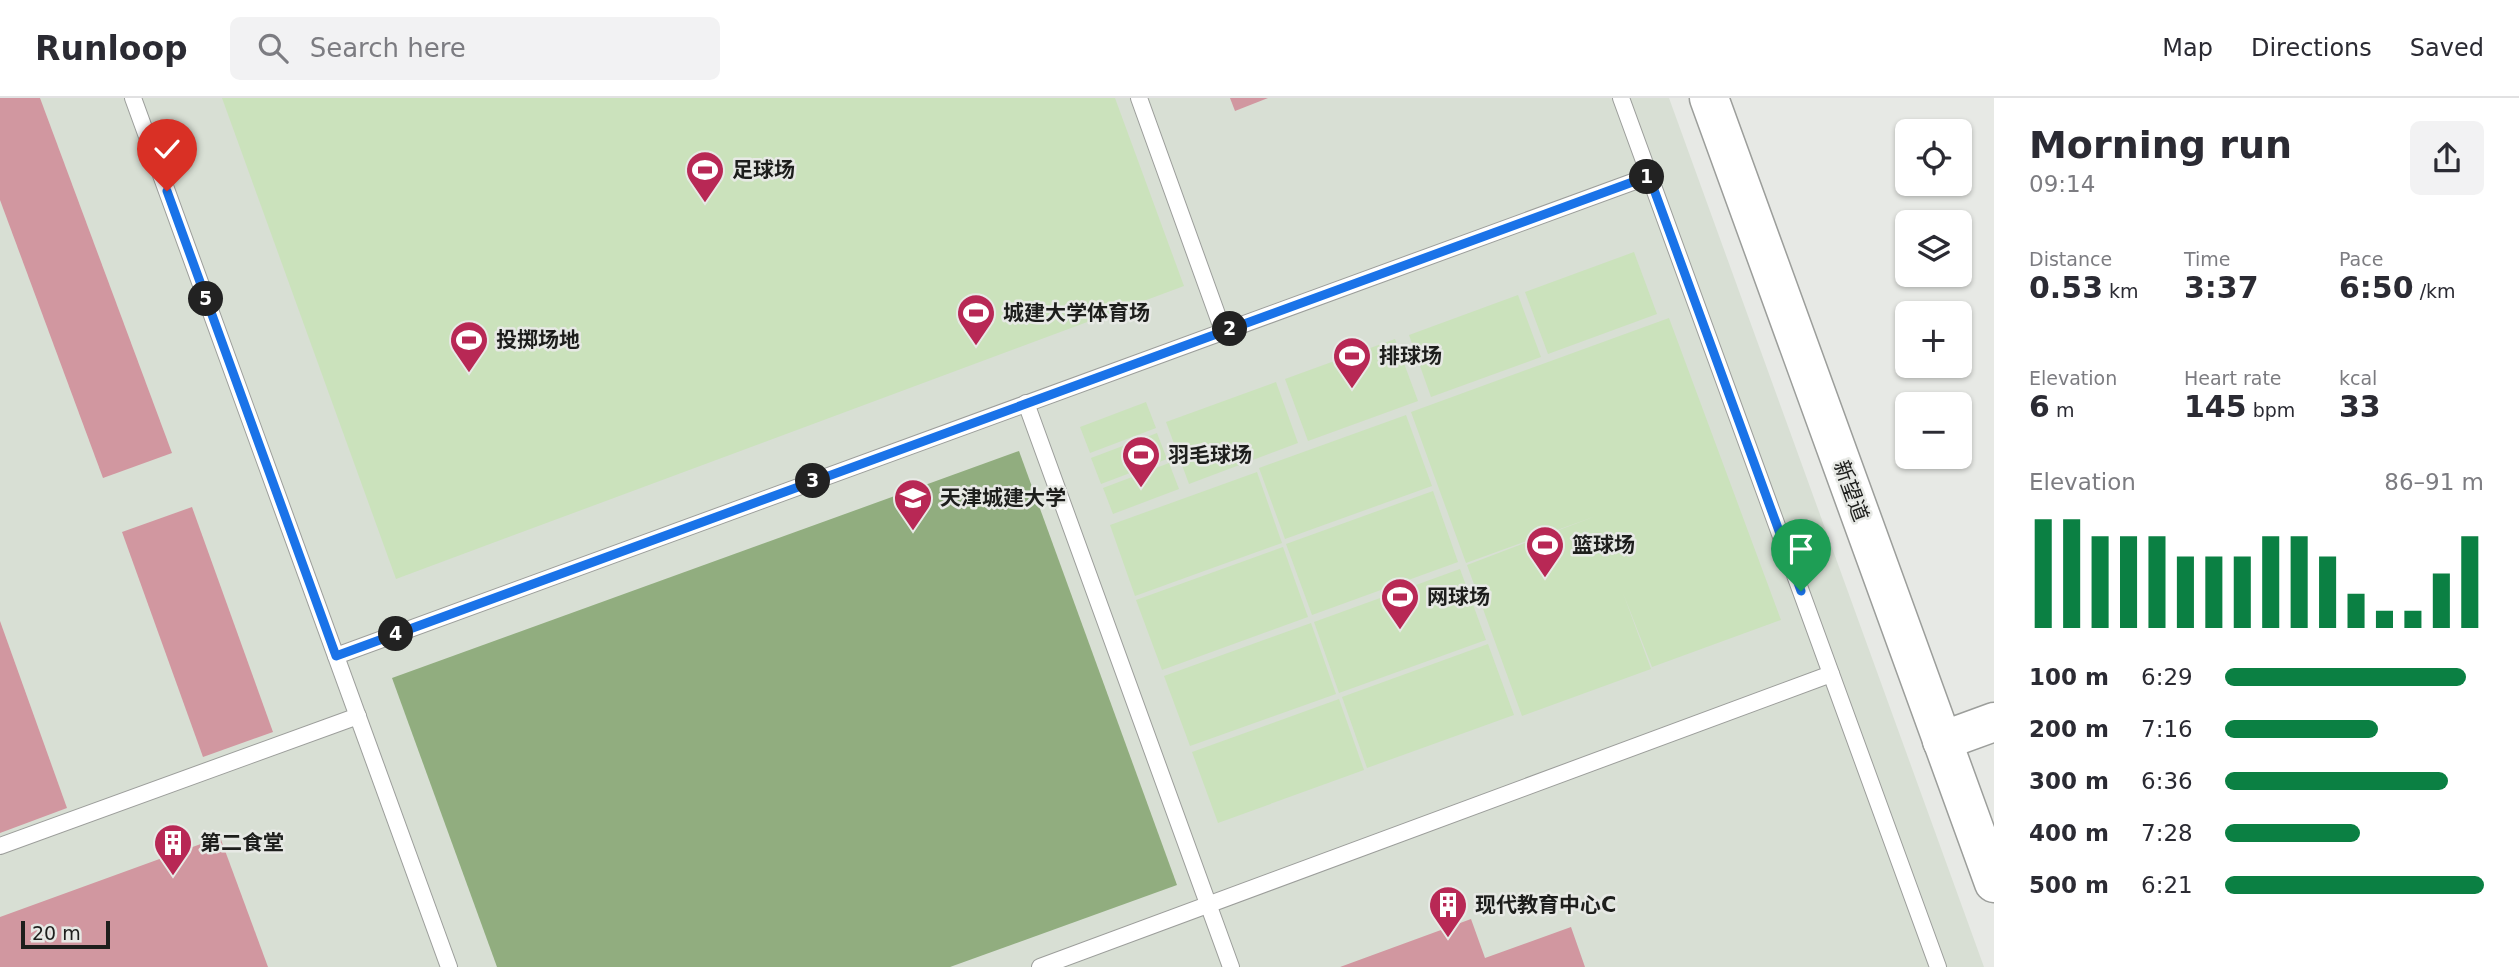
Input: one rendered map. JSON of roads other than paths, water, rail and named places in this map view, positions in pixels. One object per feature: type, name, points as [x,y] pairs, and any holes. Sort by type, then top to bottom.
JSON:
[{"type":"street","name":"新望道","points":[[1709,98],[1994,883]]},
{"type":"street","points":[[1942,741],[1994,722]]},
{"type":"lane","points":[[133,98],[449,967]]},
{"type":"lane","points":[[1139,98],[1223,331]]},
{"type":"lane","points":[[1621,98],[1938,967]]},
{"type":"lane","points":[[336,656],[1649,176]]},
{"type":"lane","points":[[1027,403],[1231,967]]},
{"type":"lane","points":[[1040,967],[1831,674]]},
{"type":"lane","points":[[0,846],[358,716]]},
{"type":"place","name":"足球场","points":[[705,204]]},
{"type":"place","name":"城建大学体育场","points":[[976,347]]},
{"type":"place","name":"投掷场地","points":[[469,374]]},
{"type":"place","name":"排球场","points":[[1352,390]]},
{"type":"place","name":"羽毛球场","points":[[1141,489]]},
{"type":"place","name":"天津城建大学","points":[[913,532]]},
{"type":"place","name":"篮球场","points":[[1545,579]]},
{"type":"place","name":"网球场","points":[[1400,631]]},
{"type":"place","name":"第二食堂","points":[[173,877]]},
{"type":"place","name":"现代教育中心C","points":[[1448,939]]}]
